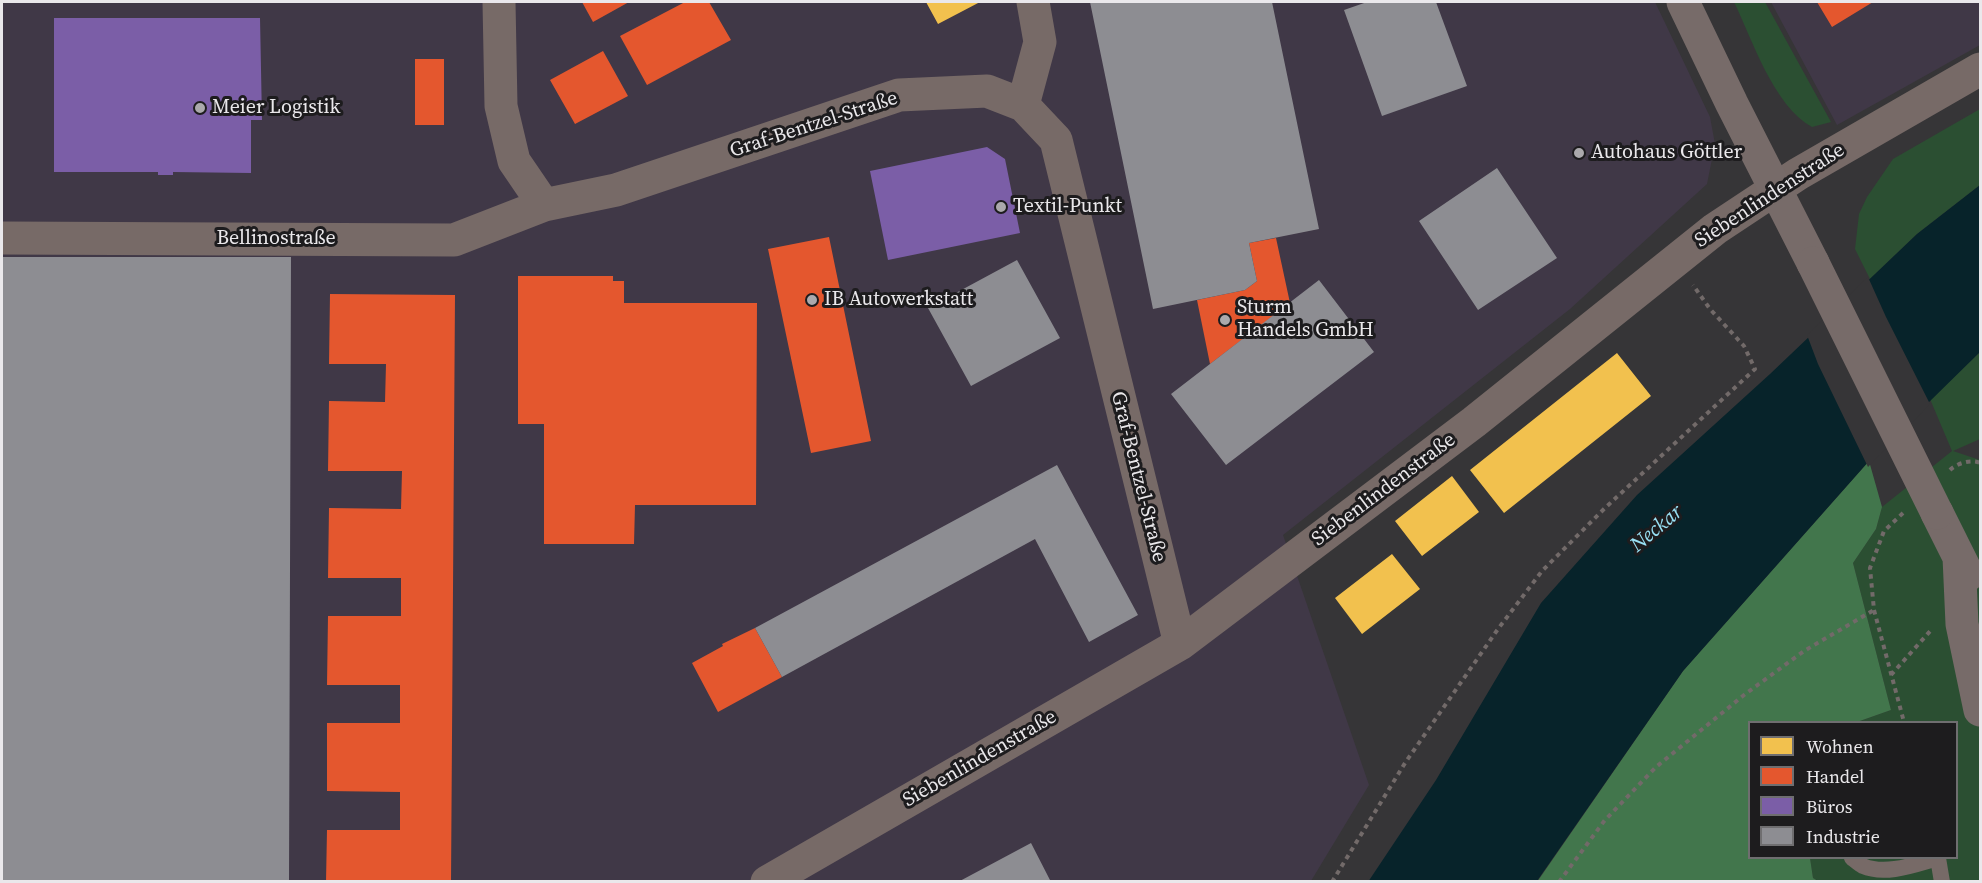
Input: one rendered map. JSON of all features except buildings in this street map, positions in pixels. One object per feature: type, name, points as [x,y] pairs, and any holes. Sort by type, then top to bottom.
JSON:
[{"type":"main road","points":[[1683,2],[1813,263],[1923,511],[1959,557],[1980,598]]},
{"type":"main road","points":[[1959,557],[1962,624],[1980,710]]},
{"type":"street","points":[[499,2],[501,106],[514,160],[544,205]]},
{"type":"street","points":[[1023,105],[1040,42],[1033,2]]},
{"type":"street","name":"Siebenlindenstraße","points":[[767,882],[1180,644],[1474,422],[1715,229],[1775,188],[1980,69]]},
{"type":"street","name":"Graf-Bentzel-Straße","points":[[544,205],[616,190],[899,95],[987,91],[1023,105],[1056,140],[1180,644]]},
{"type":"street","name":"Bellinostraße","points":[[2,238],[454,240],[544,205]]},
{"type":"lane","points":[[1854,859],[1864,866],[1889,870],[1935,859]]},
{"type":"lane","points":[[1938,859],[1942,882]]},
{"type":"path","points":[[1332,882],[1405,763],[1542,571],[1605,508],[1755,369],[1744,345],[1710,309],[1675,260]]},
{"type":"path","points":[[1948,472],[1956,465],[1977,461],[1980,463]]},
{"type":"path","points":[[1903,721],[1874,610],[1870,568],[1884,531],[1923,511]]},
{"type":"path","points":[[1559,882],[1605,820],[1656,767],[1744,695],[1804,651],[1874,610]]},
{"type":"shaded area","points":[[2,2],[1655,2],[1710,117],[1715,144],[1707,184],[1570,309],[1283,535],[1369,785],[1311,881],[2,882]]},
{"type":"shaded area","points":[[1771,2],[1980,2],[1980,45],[1837,125]]},
{"type":"green space","points":[[1734,2],[1765,2],[1831,122],[1812,127],[1786,104],[1766,71]]},
{"type":"green space","points":[[1980,109],[1980,185],[1917,234],[1870,279],[1855,249],[1859,214],[1867,197],[1893,159]]},
{"type":"green space","points":[[1980,352],[1980,439],[1953,451],[1980,460],[1980,881],[1818,881],[1813,878],[1810,859],[1958,859],[1958,721],[1860,721],[1891,710],[1853,563],[1876,529],[1882,507],[1952,451],[1930,399]]},
{"type":"green space","points":[[1869,461],[1882,507],[1876,529],[1853,563],[1891,710],[1860,721],[1748,721],[1748,859],[1810,859],[1813,878],[1818,881],[1537,882],[1683,671]]},
{"type":"water","name":"Neckar","points":[[1980,185],[1980,352],[1869,461],[1683,671],[1537,881],[1368,882],[1436,780],[1541,603],[1637,495],[1770,374],[1917,234]]},
{"type":"pier","points":[[1868,277],[1930,404],[1868,467],[1818,364],[1807,335]]},
{"type":"place","name":"Meier Logistik","points":[[200,108]]},
{"type":"place","name":"Autohaus Göttler","points":[[1579,153]]},
{"type":"place","name":"Textil-Punkt","points":[[1001,207]]},
{"type":"place","name":"IB Autowerkstatt","points":[[812,300]]},
{"type":"place","name":"Sturm Handels GmbH","points":[[1225,320]]}]
